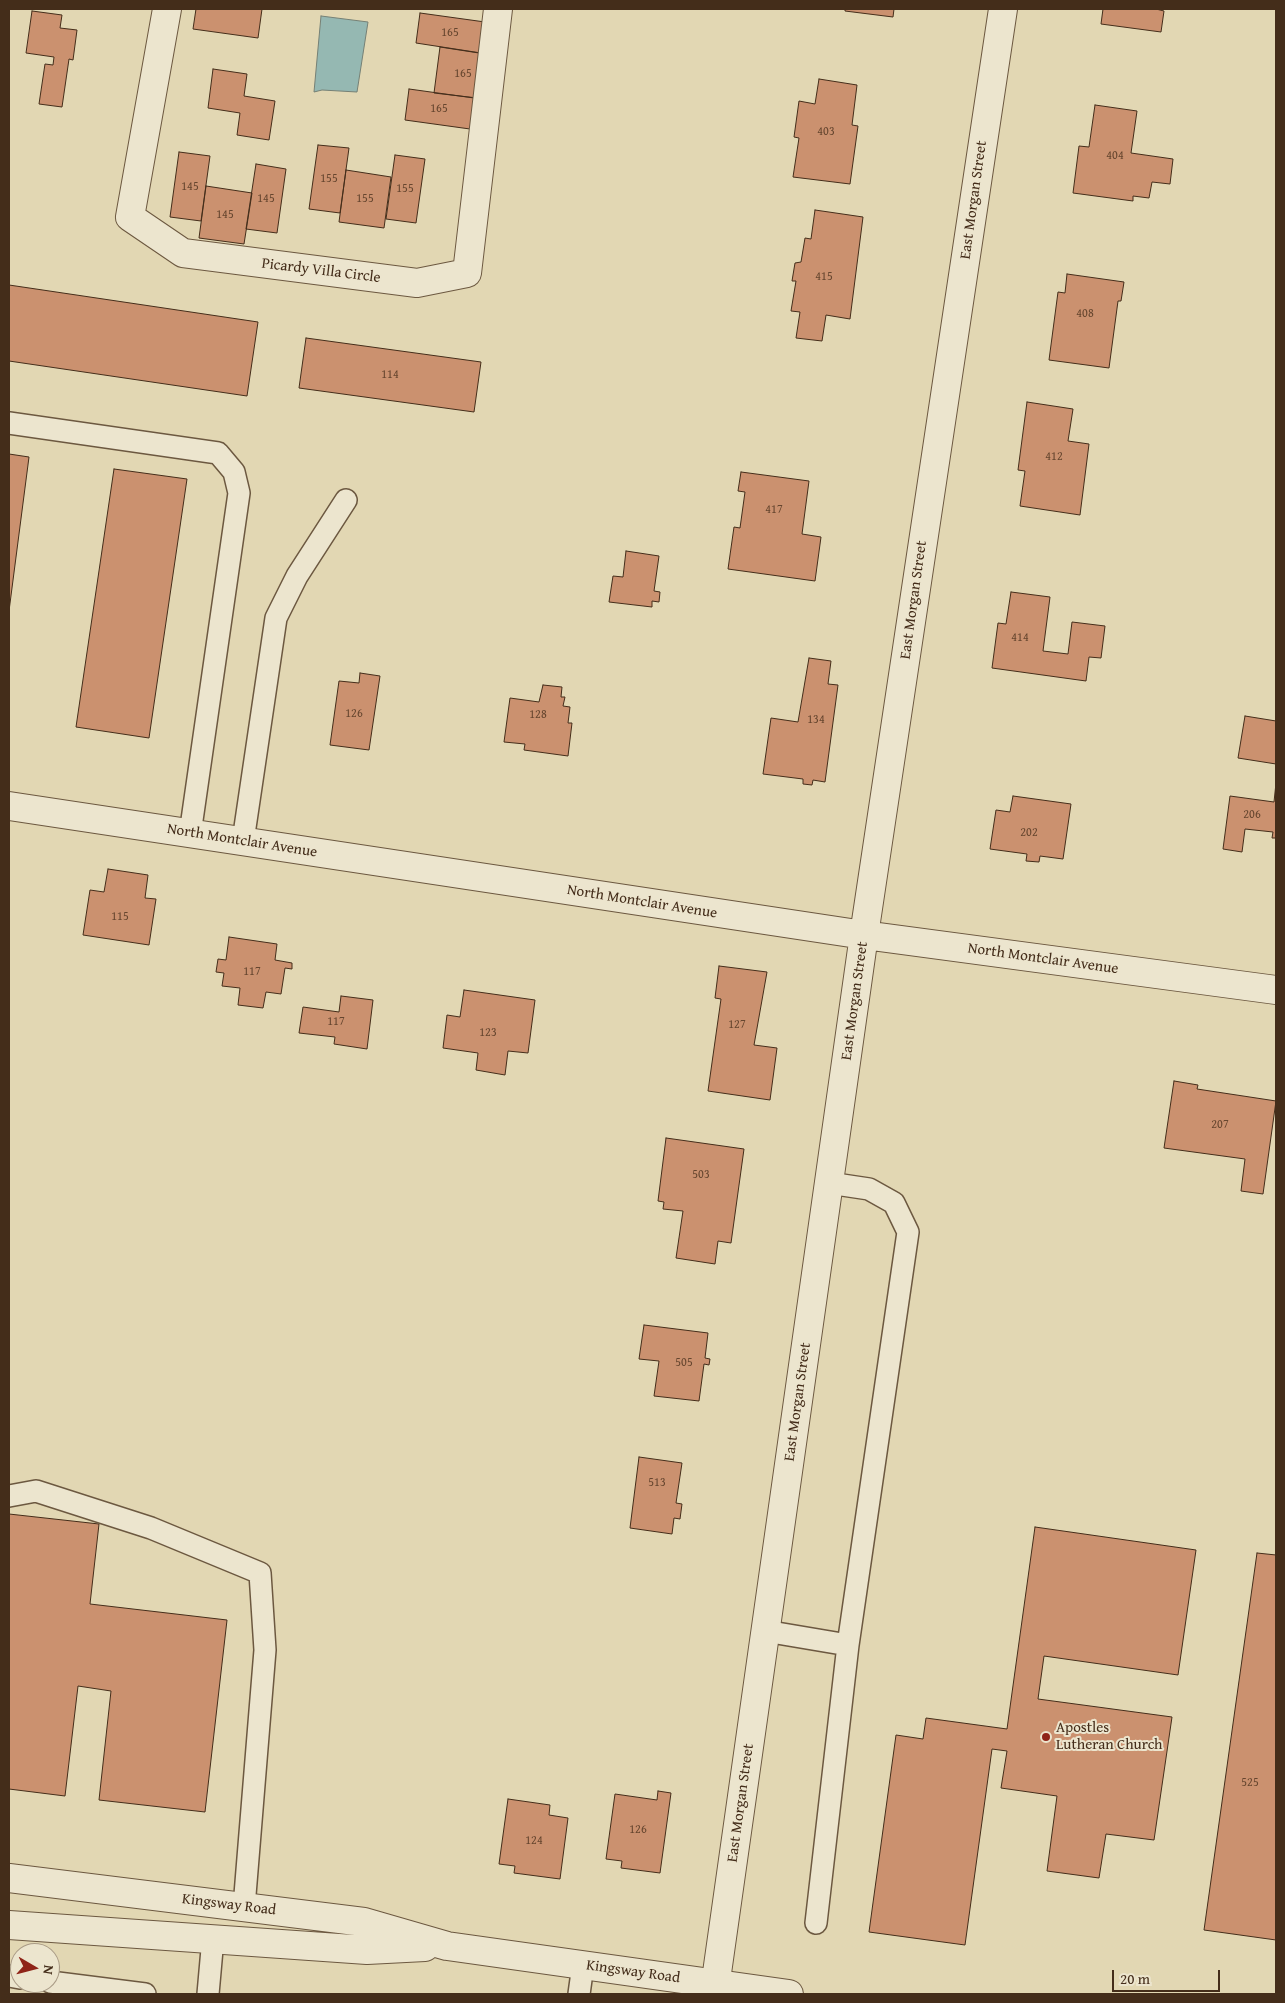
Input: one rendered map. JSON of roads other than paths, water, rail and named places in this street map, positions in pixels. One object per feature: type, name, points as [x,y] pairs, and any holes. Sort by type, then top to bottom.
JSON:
[{"type":"street","name":"Picardy Villa Circle","points":[[167,9],[130,216],[183,253],[417,283],[467,273],[498,9]]},
{"type":"street","name":"East Morgan Street","points":[[714,1989],[864,935],[1002,9]]},
{"type":"street","name":"North Montclair Avenue","points":[[9,806],[864,935],[1276,990]]},
{"type":"street","name":"Kingsway Road","points":[[9,1878],[364,1922],[447,1946],[583,1965],[714,1989],[789,1994]]},
{"type":"street","name":"Kingsway Road","points":[[9,1925],[367,1950],[447,1946]]},
{"type":"lane","points":[[9,423],[218,453],[234,472],[239,492],[190,834]]},
{"type":"lane","points":[[243,842],[276,618],[297,576],[346,500]]},
{"type":"lane","points":[[816,1922],[848,1645],[908,1232],[894,1203],[869,1188],[829,1183]]},
{"type":"lane","points":[[9,1496],[36,1491],[151,1528],[260,1573],[265,1650],[244,1907]]},
{"type":"lane","points":[[765,1631],[848,1645]]},
{"type":"lane","points":[[208,1994],[213,1938]]},
{"type":"lane","points":[[579,1994],[583,1965]]},
{"type":"lane","points":[[60,1983],[145,1994]]},
{"type":"water","points":[[321,16],[368,22],[357,92],[322,90],[314,92]]},
{"type":"place","name":"Apostles Lutheran Church","points":[[1046,1737]]}]
